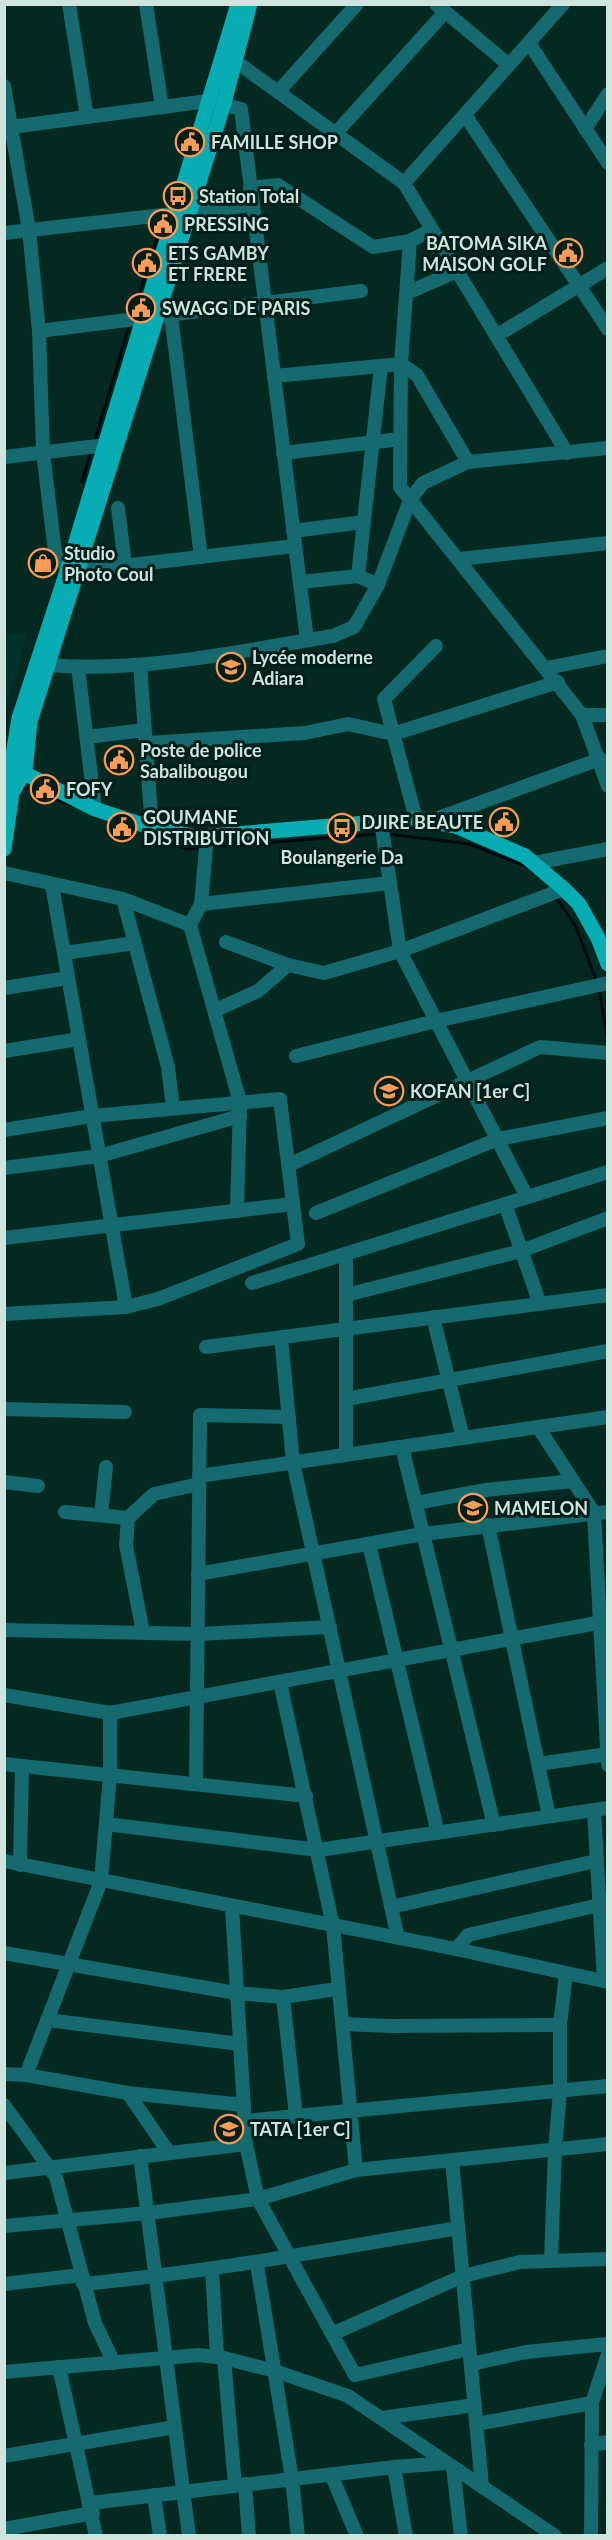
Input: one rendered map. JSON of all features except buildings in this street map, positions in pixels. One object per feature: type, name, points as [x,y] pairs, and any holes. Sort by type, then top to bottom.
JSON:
[{"type":"main road","points":[[13,768],[48,665],[110,444],[156,317],[208,101],[238,4]]},
{"type":"main road","points":[[182,212],[224,103],[250,4]]},
{"type":"main road","points":[[4,849],[19,718],[74,569]]},
{"type":"main road","points":[[13,768],[95,809],[152,828],[207,837],[423,820],[456,826],[483,836],[534,863],[564,889],[579,904],[594,929],[608,964]]},
{"type":"street","points":[[69,4],[87,117]]},
{"type":"street","points":[[146,4],[162,107]]},
{"type":"street","points":[[278,92],[357,4]]},
{"type":"street","points":[[404,183],[561,5]]},
{"type":"street","points":[[335,134],[441,8],[509,65]]},
{"type":"street","points":[[529,43],[608,163]]},
{"type":"street","points":[[235,61],[404,183],[567,453]]},
{"type":"street","points":[[4,86],[29,230],[39,332],[43,452],[54,552],[74,569],[295,546]]},
{"type":"street","points":[[585,129],[608,94]]},
{"type":"street","points":[[11,127],[208,101],[224,103],[241,109],[307,640]]},
{"type":"street","points":[[465,115],[608,329]]},
{"type":"street","points":[[250,188],[278,186],[373,247],[410,241],[431,230]]},
{"type":"street","points":[[4,233],[252,206]]},
{"type":"street","points":[[410,241],[400,364],[400,487],[558,682],[582,715],[608,786]]},
{"type":"street","points":[[496,336],[608,268]]},
{"type":"street","points":[[407,293],[457,272]]},
{"type":"street","points":[[39,332],[361,291]]},
{"type":"street","points":[[156,317],[201,556]]},
{"type":"street","points":[[274,376],[400,364],[417,375],[468,462]]},
{"type":"street","points":[[358,576],[381,366]]},
{"type":"street","points":[[283,453],[400,439]]},
{"type":"street","points":[[4,457],[110,444]]},
{"type":"street","points":[[48,665],[78,668],[140,665],[333,636],[354,627],[378,585],[410,500],[423,483],[468,462],[608,447]]},
{"type":"street","points":[[118,508],[125,565]]},
{"type":"street","points":[[293,531],[364,522]]},
{"type":"street","points":[[459,559],[608,543]]},
{"type":"street","points":[[300,582],[358,576],[378,585]]},
{"type":"street","points":[[436,646],[384,699],[393,734],[423,820],[600,759]]},
{"type":"street","points":[[546,668],[608,656]]},
{"type":"street","points":[[140,665],[152,828]]},
{"type":"street","points":[[78,668],[95,809]]},
{"type":"street","points":[[87,736],[305,733],[348,724],[393,734],[558,682]]},
{"type":"street","points":[[582,715],[608,715]]},
{"type":"street","points":[[381,822],[400,951],[527,1197]]},
{"type":"street","points":[[207,837],[201,904],[190,925],[216,1010],[240,1102],[237,1211]]},
{"type":"street","points":[[534,863],[608,849]]},
{"type":"street","points":[[4,873],[123,899],[190,925]]},
{"type":"street","points":[[201,904],[390,884]]},
{"type":"street","points":[[52,885],[126,1307]]},
{"type":"street","points":[[226,942],[288,965],[324,973],[400,951],[564,889]]},
{"type":"street","points":[[123,899],[168,1067],[173,1108]]},
{"type":"street","points":[[64,953],[135,943]]},
{"type":"street","points":[[216,1010],[258,991],[288,965]]},
{"type":"street","points":[[4,988],[68,978]]},
{"type":"street","points":[[296,1056],[436,1021],[608,983]]},
{"type":"street","points":[[4,1051],[79,1039]]},
{"type":"street","points":[[289,1165],[540,1047],[608,1053]]},
{"type":"street","points":[[4,1131],[92,1116],[280,1099],[298,1244],[158,1299],[126,1307],[4,1314]]},
{"type":"street","points":[[4,1168],[99,1156],[240,1116]]},
{"type":"street","points":[[316,1213],[498,1139],[608,1118]]},
{"type":"street","points":[[252,1283],[608,1172]]},
{"type":"street","points":[[4,1238],[293,1204]]},
{"type":"street","points":[[505,1204],[540,1304]]},
{"type":"street","points":[[346,1295],[521,1251],[608,1218]]},
{"type":"street","points":[[346,1254],[346,1455]]},
{"type":"street","points":[[206,1347],[608,1295]]},
{"type":"street","points":[[433,1317],[462,1438]]},
{"type":"street","points":[[281,1337],[293,1462],[398,1938]]},
{"type":"street","points":[[346,1400],[608,1352]]},
{"type":"street","points":[[4,1409],[125,1412]]},
{"type":"street","points":[[196,1784],[200,1415],[289,1417]]},
{"type":"street","points":[[143,1632],[126,1545],[128,1518],[154,1494],[199,1480],[293,1462],[608,1417]]},
{"type":"street","points":[[538,1427],[573,1481],[601,1513],[607,1757],[538,1764]]},
{"type":"street","points":[[402,1447],[494,1825]]},
{"type":"street","points":[[101,1515],[106,1467]]},
{"type":"street","points":[[416,1503],[486,1490],[573,1481]]},
{"type":"street","points":[[4,1482],[38,1486]]},
{"type":"street","points":[[65,1512],[128,1518]]},
{"type":"street","points":[[198,1574],[423,1534],[601,1513]]},
{"type":"street","points":[[488,1525],[549,1816]]},
{"type":"street","points":[[369,1544],[438,1833]]},
{"type":"street","points":[[4,1695],[110,1713],[604,1621]]},
{"type":"street","points":[[4,1630],[198,1634],[330,1627]]},
{"type":"street","points":[[280,1682],[333,1926],[337,1989],[343,2024],[356,2170]]},
{"type":"street","points":[[26,2075],[101,1881],[110,1775],[110,1713]]},
{"type":"street","points":[[4,1764],[306,1796]]},
{"type":"street","points":[[20,1865],[22,1766]]},
{"type":"street","points":[[4,1861],[456,1949],[606,1981],[603,1904],[596,1861],[601,1809],[318,1850],[106,1824]]},
{"type":"street","points":[[391,1907],[596,1861]]},
{"type":"street","points":[[456,1949],[468,1935],[603,1904]]},
{"type":"street","points":[[232,1906],[246,2144],[258,2199],[356,2375]]},
{"type":"street","points":[[4,1953],[236,1993],[283,1997],[337,1989]]},
{"type":"street","points":[[551,2260],[555,2149],[560,2091],[560,2025],[566,1974]]},
{"type":"street","points":[[283,1997],[296,2116]]},
{"type":"street","points":[[47,2020],[240,2044]]},
{"type":"street","points":[[343,2024],[560,2025]]},
{"type":"street","points":[[4,2074],[26,2075],[128,2093],[244,2105]]},
{"type":"street","points":[[245,2121],[608,2086]]},
{"type":"street","points":[[128,2093],[169,2153]]},
{"type":"street","points":[[4,2105],[52,2169],[95,2323],[114,2363]]},
{"type":"street","points":[[4,2173],[246,2144]]},
{"type":"street","points":[[4,2226],[148,2213],[258,2199],[356,2170],[608,2144]]},
{"type":"street","points":[[140,2156],[189,2535]]},
{"type":"street","points":[[452,2160],[482,2486]]},
{"type":"street","points":[[4,2284],[156,2277],[257,2264],[290,2256],[458,2228]]},
{"type":"street","points":[[332,2334],[463,2277],[520,2262],[608,2259]]},
{"type":"street","points":[[257,2264],[292,2479],[298,2535]]},
{"type":"street","points":[[212,2268],[220,2357],[249,2535]]},
{"type":"street","points":[[471,2364],[526,2352],[608,2344]]},
{"type":"street","points":[[356,2375],[470,2349]]},
{"type":"street","points":[[591,2535],[601,2481],[591,2445],[592,2403],[603,2382],[608,2354]]},
{"type":"street","points":[[4,2372],[167,2358],[220,2357],[275,2371],[348,2396],[555,2535]]},
{"type":"street","points":[[59,2367],[96,2535]]},
{"type":"street","points":[[348,2396],[356,2375]]},
{"type":"street","points":[[476,2424],[592,2403]]},
{"type":"street","points":[[382,2418],[474,2405]]},
{"type":"street","points":[[4,2456],[76,2442],[176,2427]]},
{"type":"street","points":[[591,2445],[608,2442]]},
{"type":"street","points":[[4,2529],[154,2495],[394,2467],[450,2465]]},
{"type":"street","points":[[450,2465],[461,2535]]},
{"type":"street","points":[[394,2467],[406,2535]]},
{"type":"street","points":[[331,2474],[357,2535]]},
{"type":"street","points":[[154,2495],[160,2535]]},
{"type":"shaded area","points":[[28,633],[24,645],[5,707],[5,634]]},
{"type":"waterway","points":[[133,314],[160,228]]},
{"type":"waterway","points":[[94,443],[130,323]]},
{"type":"waterway","points":[[82,482],[91,452]]},
{"type":"waterway","points":[[21,786],[71,805]]},
{"type":"waterway","points":[[147,834],[187,849],[201,848]]},
{"type":"waterway","points":[[211,847],[377,834]]},
{"type":"waterway","points":[[387,834],[469,844],[528,867]]},
{"type":"waterway","points":[[556,897],[576,927],[596,980]]},
{"type":"waterway","points":[[599,989],[608,1041]]},
{"type":"place","name":"FAMILLE SHOP","points":[[190,142]]},
{"type":"place","name":"Station Total","points":[[178,196]]},
{"type":"place","name":"PRESSING","points":[[163,224]]},
{"type":"place","name":"BATOMA SIKA MAISON GOLF","points":[[568,253]]},
{"type":"place","name":"ETS GAMBY ET FRERE","points":[[147,263]]},
{"type":"place","name":"SWAGG DE PARIS","points":[[141,308]]},
{"type":"place","name":"Studio Photo Coul","points":[[43,563]]},
{"type":"place","name":"Lycée moderne Adiara","points":[[231,667]]},
{"type":"place","name":"Poste de police Sabalibougou","points":[[119,760]]},
{"type":"place","name":"FOFY","points":[[45,789]]},
{"type":"place","name":"DJIRE BEAUTE","points":[[504,822]]},
{"type":"place","name":"GOUMANE DISTRIBUTION","points":[[122,827]]},
{"type":"place","name":"Boulangerie Da","points":[[342,828]]},
{"type":"place","name":"KOFAN [1er C]","points":[[389,1091]]},
{"type":"place","name":"MAMELON","points":[[473,1508]]},
{"type":"place","name":"TATA [1er C]","points":[[229,2129]]}]
